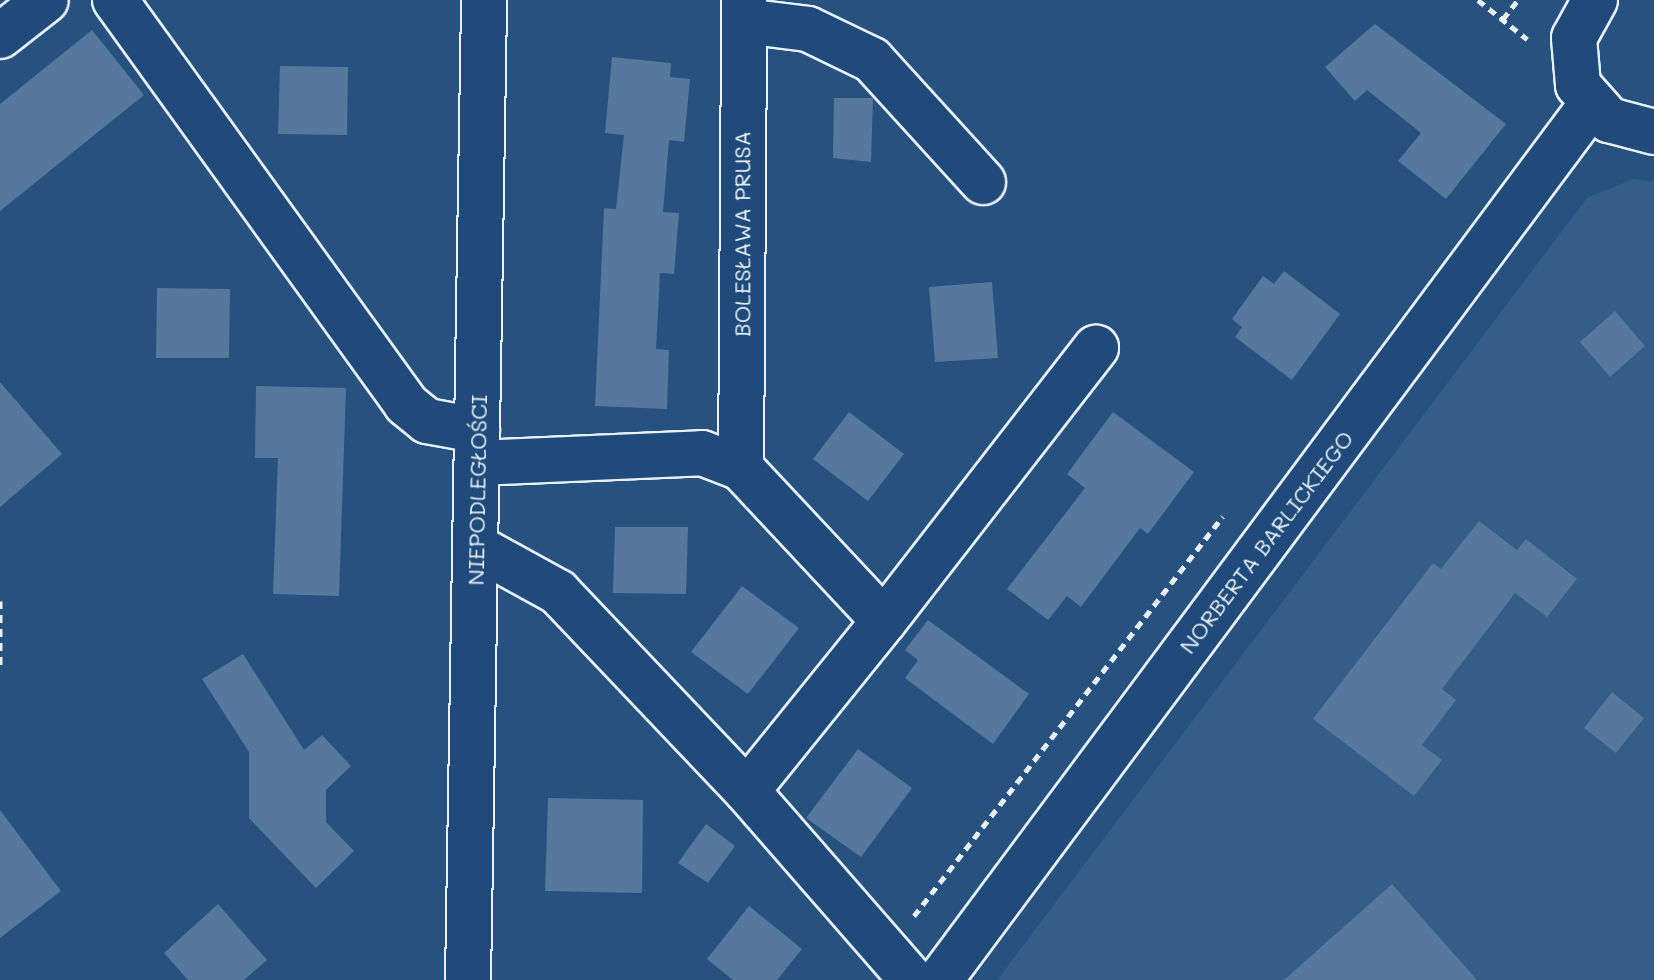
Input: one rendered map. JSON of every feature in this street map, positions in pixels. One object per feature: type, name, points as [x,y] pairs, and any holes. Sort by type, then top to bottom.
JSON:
[{"type":"street","points":[[0,36],[46,0]]},
{"type":"street","points":[[115,0],[406,404],[427,421],[477,446],[702,453],[741,468],[884,621]]},
{"type":"street","name":"NIEPODLEGŁOŚCI","points":[[468,980],[484,0]]},
{"type":"street","points":[[1576,5],[1573,61],[1591,105],[1619,124],[1654,132]]},
{"type":"street","points":[[744,10],[808,29],[872,60],[983,182]]},
{"type":"street","name":"BOLESŁAWA PRUSA","points":[[741,468],[744,10]]},
{"type":"street","name":"NORBERTA BARLICKIEGO","points":[[940,980],[1591,105]]},
{"type":"street","points":[[747,791],[884,621],[1096,348]]},
{"type":"street","points":[[476,547],[558,592],[747,791],[899,966]]},
{"type":"path","points":[[1478,0],[1531,42]]},
{"type":"path","points":[[1503,19],[1518,0]]},
{"type":"path","points":[[899,966],[1233,502]]},
{"type":"path","points":[[0,601],[0,669]]},
{"type":"shaded area","points":[[1633,179],[1654,182],[1654,980],[997,980],[1587,198]]},
{"type":"building","points":[[1375,24],[1506,124],[1446,199],[1398,161],[1421,133],[1367,90],[1355,101],[1325,67]]},
{"type":"building","points":[[92,30],[144,95],[0,211],[0,104]]},
{"type":"building","points":[[612,57],[671,63],[670,77],[690,79],[684,142],[669,140],[663,212],[679,213],[674,274],[660,273],[656,349],[669,350],[667,409],[595,406],[604,208],[616,209],[624,135],[605,133]]},
{"type":"building","points":[[280,66],[348,67],[347,135],[278,134]]},
{"type":"building","points":[[834,98],[873,98],[871,162],[833,158]]},
{"type":"building","points":[[1284,271],[1340,314],[1292,380],[1235,337],[1242,327],[1232,319],[1263,276],[1274,284]]},
{"type":"building","points":[[992,282],[998,358],[935,362],[929,287]]},
{"type":"building","points":[[157,288],[230,289],[229,358],[156,358]]},
{"type":"building","points":[[1615,311],[1645,346],[1610,377],[1580,342]]},
{"type":"building","points":[[0,382],[62,454],[0,507]]},
{"type":"building","points":[[256,386],[346,388],[339,596],[273,594],[278,458],[255,458]]},
{"type":"building","points":[[849,412],[904,454],[868,501],[813,459]]},
{"type":"building","points":[[1113,412],[1194,472],[1148,534],[1140,528],[1081,607],[1067,596],[1048,620],[1007,589],[1085,488],[1067,474]]},
{"type":"building","points":[[1479,521],[1517,550],[1526,539],[1577,579],[1547,617],[1515,593],[1442,689],[1456,700],[1422,745],[1442,760],[1414,796],[1313,719],[1433,563],[1441,569]]},
{"type":"building","points":[[615,527],[688,527],[686,594],[613,593]]},
{"type":"building","points":[[742,586],[799,628],[748,694],[691,652]]},
{"type":"building","points":[[928,620],[1029,694],[993,744],[905,678],[918,660],[905,650]]},
{"type":"building","points":[[243,654],[304,750],[322,735],[351,766],[326,790],[326,822],[354,851],[316,888],[249,818],[249,752],[202,679]]},
{"type":"building","points":[[1612,692],[1644,718],[1616,753],[1584,728]]},
{"type":"building","points":[[858,749],[912,788],[861,857],[806,818]]},
{"type":"building","points":[[548,798],[643,800],[642,893],[545,891]]},
{"type":"building","points":[[0,810],[61,891],[0,938]]},
{"type":"building","points":[[706,824],[735,846],[708,883],[678,863]]},
{"type":"building","points":[[1392,884],[1477,980],[1284,980]]},
{"type":"building","points":[[218,904],[267,960],[244,980],[188,980],[164,953]]},
{"type":"building","points":[[749,906],[802,949],[777,980],[733,980],[707,959]]}]
